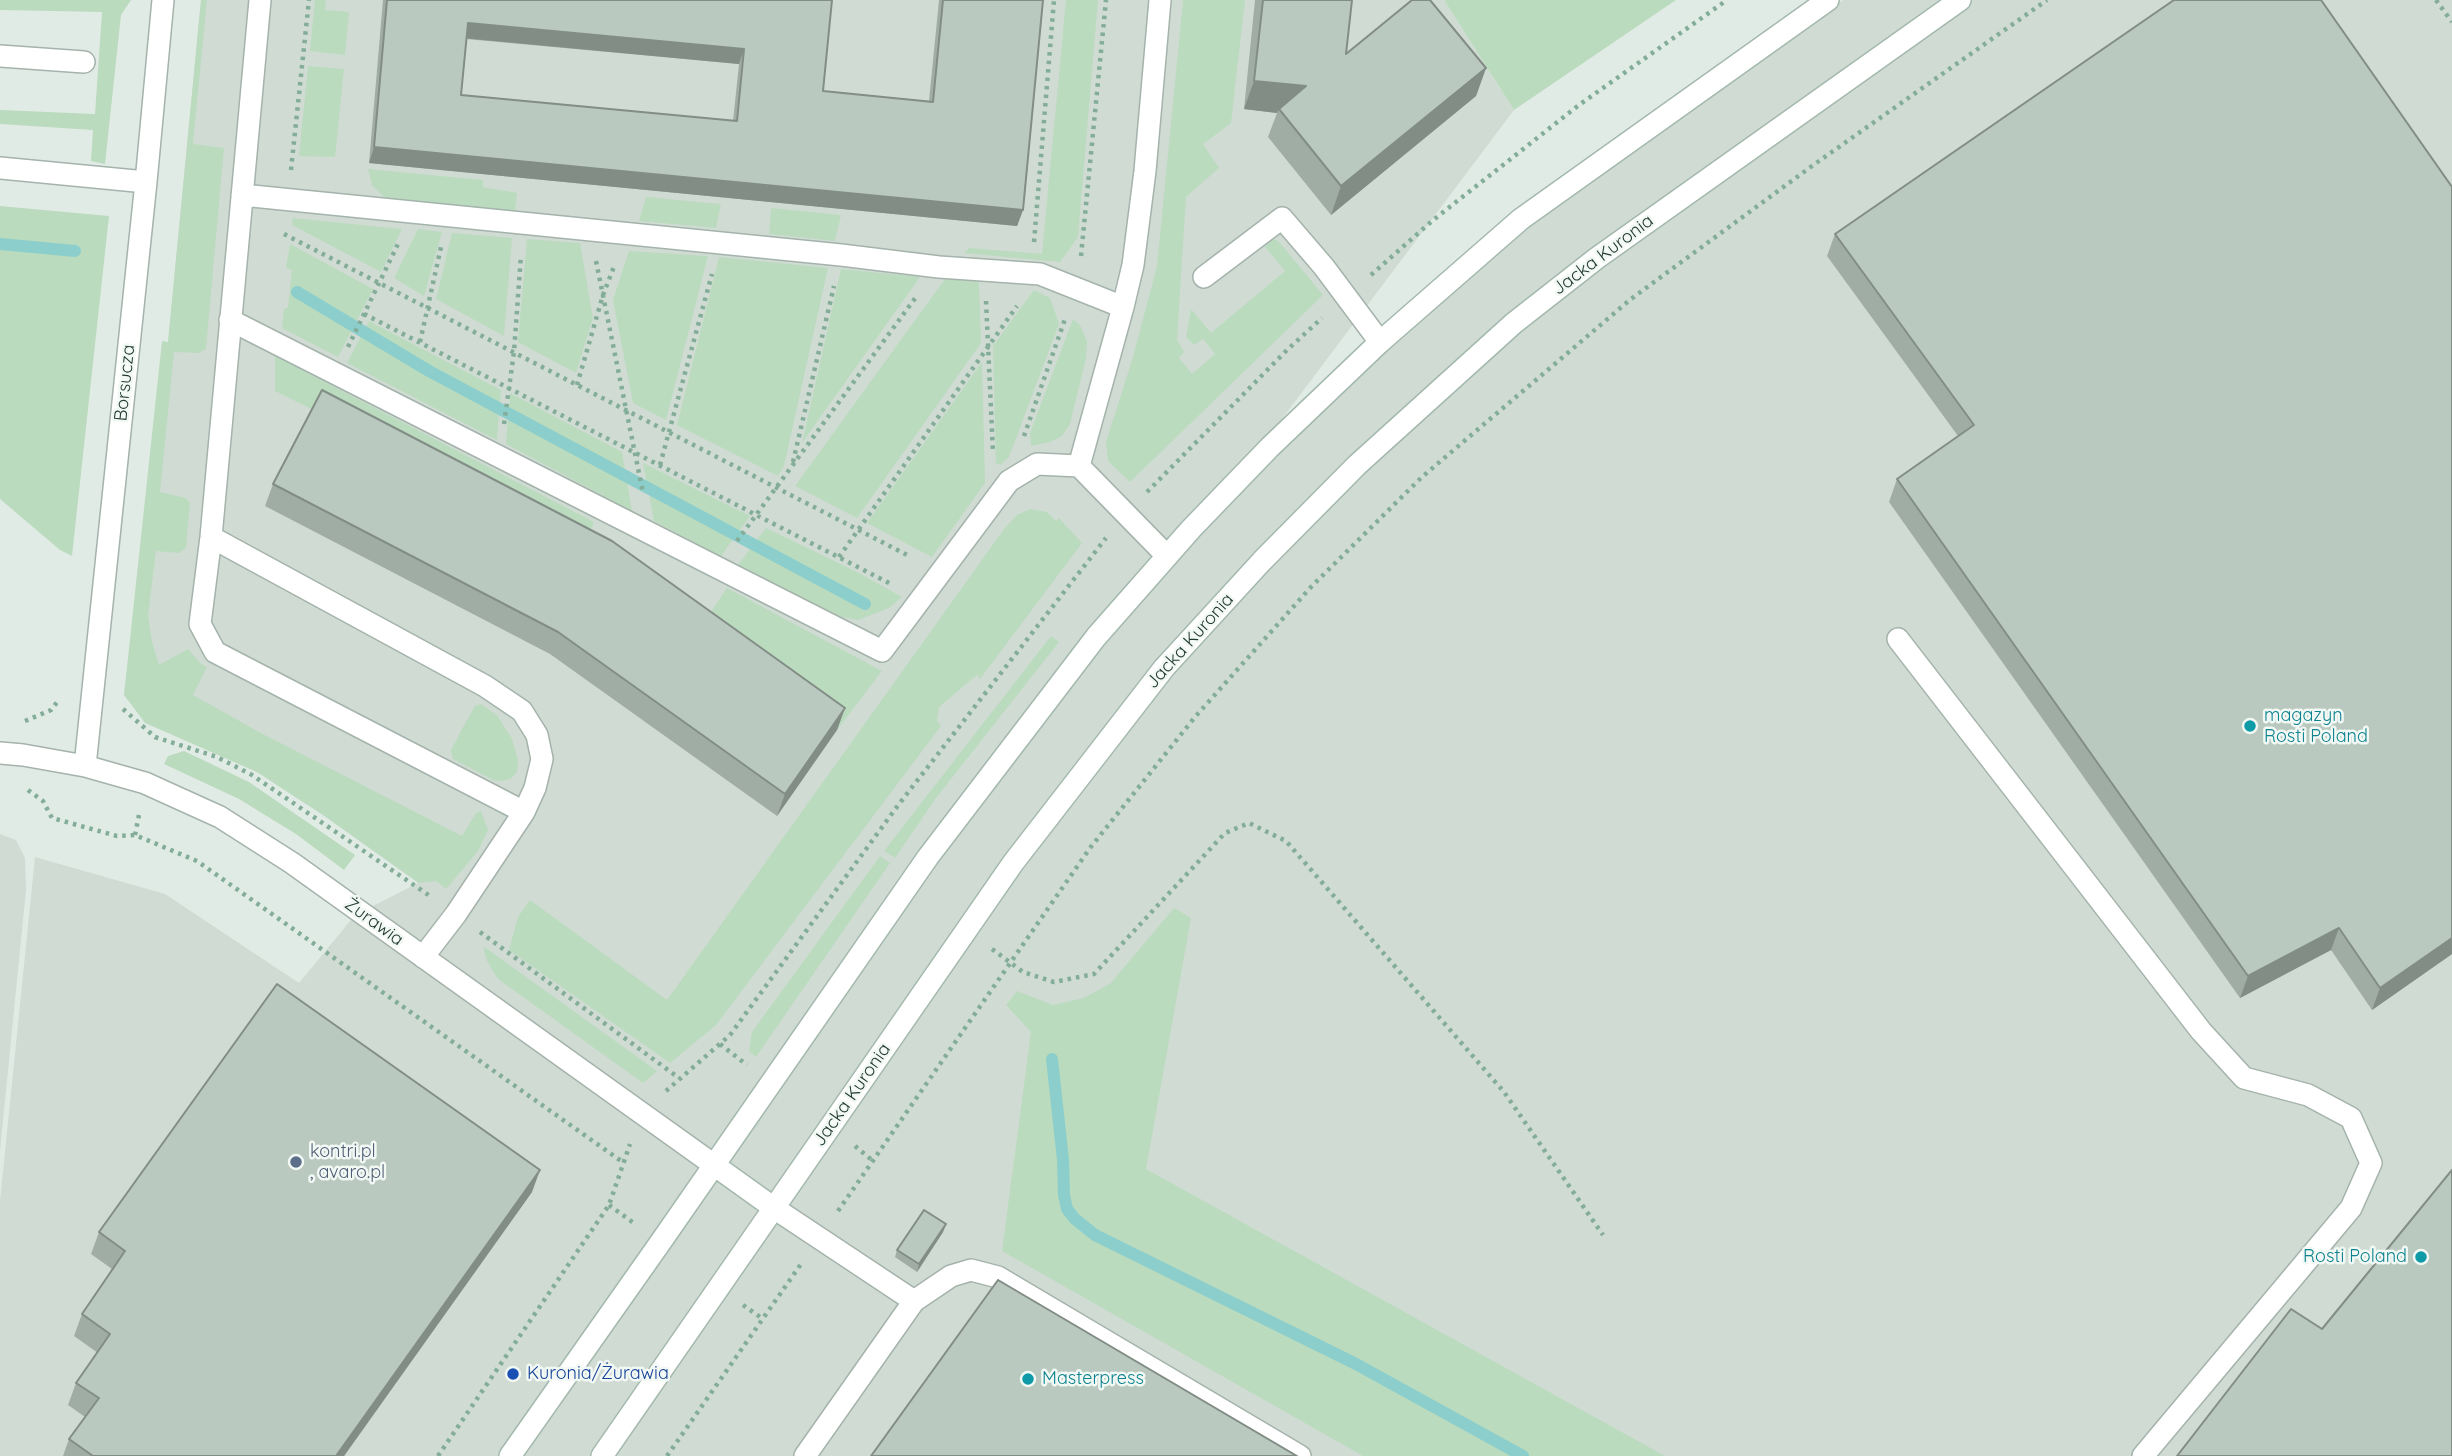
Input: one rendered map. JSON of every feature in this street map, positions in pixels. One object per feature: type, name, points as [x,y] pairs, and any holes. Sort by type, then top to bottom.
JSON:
[{"type":"main road","name":"Borsucza","points":[[85,766],[163,0]]},
{"type":"main road","points":[[260,0],[211,537],[200,624],[215,653],[524,812]]},
{"type":"main road","points":[[1079,466],[1124,307],[1133,265],[1160,0]]},
{"type":"main road","points":[[510,1456],[928,857],[1096,637],[1167,556],[1270,447],[1380,342],[1521,219],[1828,0]]},
{"type":"main road","name":"Jacka Kuronia","points":[[602,1456],[1013,863],[1164,668],[1262,561],[1357,465],[1514,323],[1597,258],[1960,0]]},
{"type":"main road","points":[[0,56],[84,62]]},
{"type":"main road","points":[[0,168],[146,182]]},
{"type":"main road","points":[[241,203],[288,199],[720,242],[939,267],[1040,274],[1124,307]]},
{"type":"main road","points":[[1204,277],[1282,218],[1324,267],[1380,342]]},
{"type":"main road","points":[[230,320],[882,651],[1009,481],[1037,464],[1079,466],[1167,556]]},
{"type":"main road","points":[[211,537],[485,686],[522,711],[537,735],[542,758],[535,788],[524,812],[456,914],[423,957]]},
{"type":"main road","points":[[1898,639],[2201,1031],[2244,1078],[2308,1095],[2351,1118],[2371,1163],[2351,1209],[2143,1456]]},
{"type":"main road","name":"Żurawia","points":[[0,753],[85,766],[145,783],[220,817],[292,863],[774,1208],[914,1301]]},
{"type":"main road","points":[[805,1456],[914,1301],[951,1276],[971,1270],[998,1277],[1300,1456]]},
{"type":"path","points":[[288,199],[309,0]]},
{"type":"path","points":[[1033,250],[1054,0]]},
{"type":"path","points":[[1024,472],[1024,431],[1076,288],[1084,239],[1106,0]]},
{"type":"path","points":[[667,1456],[1090,848],[1195,717],[1311,587],[1422,477],[1631,299],[1812,166],[2047,0]]},
{"type":"path","points":[[2436,0],[2452,22]]},
{"type":"path","points":[[241,203],[379,283],[939,572]]},
{"type":"path","points":[[414,212],[364,314],[920,599]]},
{"type":"path","points":[[420,342],[448,215]]},
{"type":"path","points":[[508,387],[514,352],[523,223]]},
{"type":"path","points":[[590,230],[635,452]]},
{"type":"path","points":[[577,385],[603,295],[627,233]]},
{"type":"path","points":[[660,465],[720,242]]},
{"type":"path","points":[[792,467],[841,255]]},
{"type":"path","points":[[757,515],[939,267]]},
{"type":"path","points":[[985,269],[996,498]]},
{"type":"path","points":[[839,557],[1040,274]]},
{"type":"path","points":[[117,703],[155,737],[217,757],[252,775],[456,914],[679,1078]]},
{"type":"path","points":[[25,788],[43,801],[52,818],[117,836],[135,835],[197,861],[624,1163]]},
{"type":"path","points":[[966,930],[1023,972],[1054,982],[1094,974],[1225,833],[1249,823],[1286,841],[1504,1093],[1603,1235]]},
{"type":"shaded area","points":[[201,0],[1444,0],[1514,110],[1182,552],[1276,452],[1373,361],[1527,225],[1843,0],[2452,0],[2452,1456],[0,1456],[0,1201],[35,857],[165,894],[299,983],[355,915],[418,883],[257,772],[147,723],[124,695],[168,342]]},
{"type":"shaded area","points":[[0,834],[16,840],[25,858],[26,890],[0,1151]]},
{"type":"green space","points":[[0,0],[131,0],[121,15],[105,164],[91,161],[93,130],[0,124],[0,110],[95,114],[102,12],[0,10]]},
{"type":"green space","points":[[201,0],[207,0],[193,144],[224,148],[206,349],[199,353],[174,352],[160,492],[186,498],[190,503],[186,548],[179,553],[156,551],[148,616],[152,642],[159,665],[188,649],[207,667],[193,695],[259,732],[462,836],[476,813],[481,811],[488,830],[478,851],[446,889],[436,881],[419,883],[257,772],[145,723],[124,695],[162,341],[168,342]]},
{"type":"green space","points":[[315,0],[326,0],[325,10],[349,12],[345,55],[310,51]]},
{"type":"green space","points":[[1066,0],[1098,0],[1078,237],[1060,262],[964,253],[969,248],[1042,254]]},
{"type":"green space","points":[[1183,0],[1245,0],[1231,123],[1203,144],[1219,168],[1186,197],[1177,340],[1184,352],[1179,358],[1192,374],[1215,354],[1203,339],[1194,345],[1186,337],[1191,309],[1211,333],[1285,271],[1265,247],[1272,240],[1280,243],[1323,295],[1130,482],[1108,461],[1106,442],[1133,357],[1157,266]]},
{"type":"green space","points":[[1444,0],[1676,0],[1514,110]]},
{"type":"green space","points":[[308,66],[344,69],[335,157],[299,156]]},
{"type":"green space","points":[[368,169],[483,180],[483,187],[517,193],[515,212],[384,197],[372,185]]},
{"type":"green space","points":[[646,197],[721,204],[716,228],[639,221]]},
{"type":"green space","points":[[0,206],[109,216],[72,556],[60,550],[0,499]]},
{"type":"green space","points":[[771,208],[841,215],[835,241],[769,234]]},
{"type":"green space","points":[[293,218],[402,229],[381,272],[292,225]]},
{"type":"green space","points":[[418,229],[442,232],[424,296],[394,278]]},
{"type":"green space","points":[[452,233],[512,238],[504,336],[436,299]]},
{"type":"green space","points":[[527,239],[580,243],[593,318],[576,373],[518,342]]},
{"type":"green space","points":[[290,244],[373,289],[338,357],[282,328],[284,309],[288,307],[292,270],[286,268]]},
{"type":"green space","points":[[629,251],[708,256],[666,420],[633,403],[613,300]]},
{"type":"green space","points":[[719,257],[828,268],[784,466],[778,476],[677,425]]},
{"type":"green space","points":[[841,269],[920,277],[802,443]]},
{"type":"green space","points":[[945,279],[979,282],[981,343],[857,518],[795,486]]},
{"type":"green space","points":[[1034,290],[1050,298],[1059,324],[1009,457],[1000,465],[996,463],[993,346]]},
{"type":"green space","points":[[1073,319],[1080,325],[1087,341],[1086,358],[1070,424],[1062,436],[1031,446],[1030,433]]},
{"type":"green space","points":[[369,321],[501,390],[497,440],[347,363]]},
{"type":"green space","points":[[275,356],[594,522],[584,544],[275,391]]},
{"type":"green space","points":[[982,362],[985,483],[932,557],[867,523]]},
{"type":"green space","points":[[510,393],[622,452],[632,511],[506,444]]},
{"type":"green space","points":[[643,463],[750,516],[721,556],[654,521]]},
{"type":"green space","points":[[1030,509],[1047,512],[1056,521],[1059,518],[1082,543],[980,679],[977,675],[939,707],[937,721],[941,726],[716,1025],[670,1063],[509,950],[518,917],[530,900],[667,1000],[1004,529],[1017,515]]},
{"type":"green space","points":[[766,528],[902,597],[889,608],[858,620],[841,617],[738,565]]},
{"type":"green space","points":[[727,588],[882,671],[837,730],[703,624]]},
{"type":"green space","points":[[1051,636],[1059,642],[936,798],[895,858],[884,851]]},
{"type":"green space","points":[[481,704],[497,715],[512,739],[518,760],[517,772],[510,779],[493,780],[453,759],[451,750],[475,706]]},
{"type":"green space","points":[[184,751],[249,782],[355,855],[344,870],[296,834],[239,799],[164,764],[168,756]]},
{"type":"green space","points":[[880,856],[890,863],[756,1057],[749,1051],[752,1032]]},
{"type":"green space","points":[[1174,908],[1191,918],[1146,1169],[1665,1456],[1363,1456],[1002,1251],[1031,1032],[1006,1005],[1017,991],[1053,1005],[1084,998],[1111,983]]},
{"type":"green space","points":[[483,946],[657,1071],[643,1083],[498,979],[487,961]]},
{"type":"building","points":[[387,0],[832,0],[823,91],[933,102],[943,0],[1043,0],[1023,210],[374,147]],"holes":[[[468,23],[744,49],[737,121],[461,95]]]},
{"type":"building","points":[[1263,0],[1352,0],[1346,54],[1412,0],[1430,0],[1486,68],[1341,186],[1279,109],[1306,86],[1254,81]]},
{"type":"building","name":"magazyn Rosti Poland","points":[[2174,0],[2321,0],[2452,187],[2452,938],[2380,988],[2339,928],[2248,976],[1897,479],[1974,425],[1835,234]]},
{"type":"building","points":[[322,390],[612,541],[845,708],[785,794],[558,632],[273,484]]},
{"type":"building","points":[[277,984],[540,1170],[336,1456],[93,1456],[69,1439],[99,1398],[76,1383],[110,1334],[82,1314],[125,1251],[99,1232]]},
{"type":"building","name":"Rosti Poland","points":[[2452,1170],[2452,1456],[2177,1456],[2291,1309],[2322,1329]]},
{"type":"building","points":[[924,1210],[946,1224],[919,1264],[897,1250]]},
{"type":"building","name":"Masterpress","points":[[998,1280],[1297,1456],[871,1456]]},
{"type":"waterway","points":[[0,244],[75,251]]},
{"type":"waterway","points":[[297,292],[429,371],[865,604]]},
{"type":"waterway","points":[[1052,1059],[1064,1195],[1067,1209],[1075,1219],[1095,1235],[1356,1364],[1523,1456]]},
{"type":"place","name":"magazyn Rosti Poland","points":[[2250,726]]},
{"type":"place","name":"kontri.pl , avaro.pl","points":[[296,1162]]},
{"type":"place","name":"Rosti Poland","points":[[2421,1257]]},
{"type":"place","name":"Kuronia/Żurawia","points":[[513,1374]]},
{"type":"place","name":"Masterpress","points":[[1028,1379]]}]
